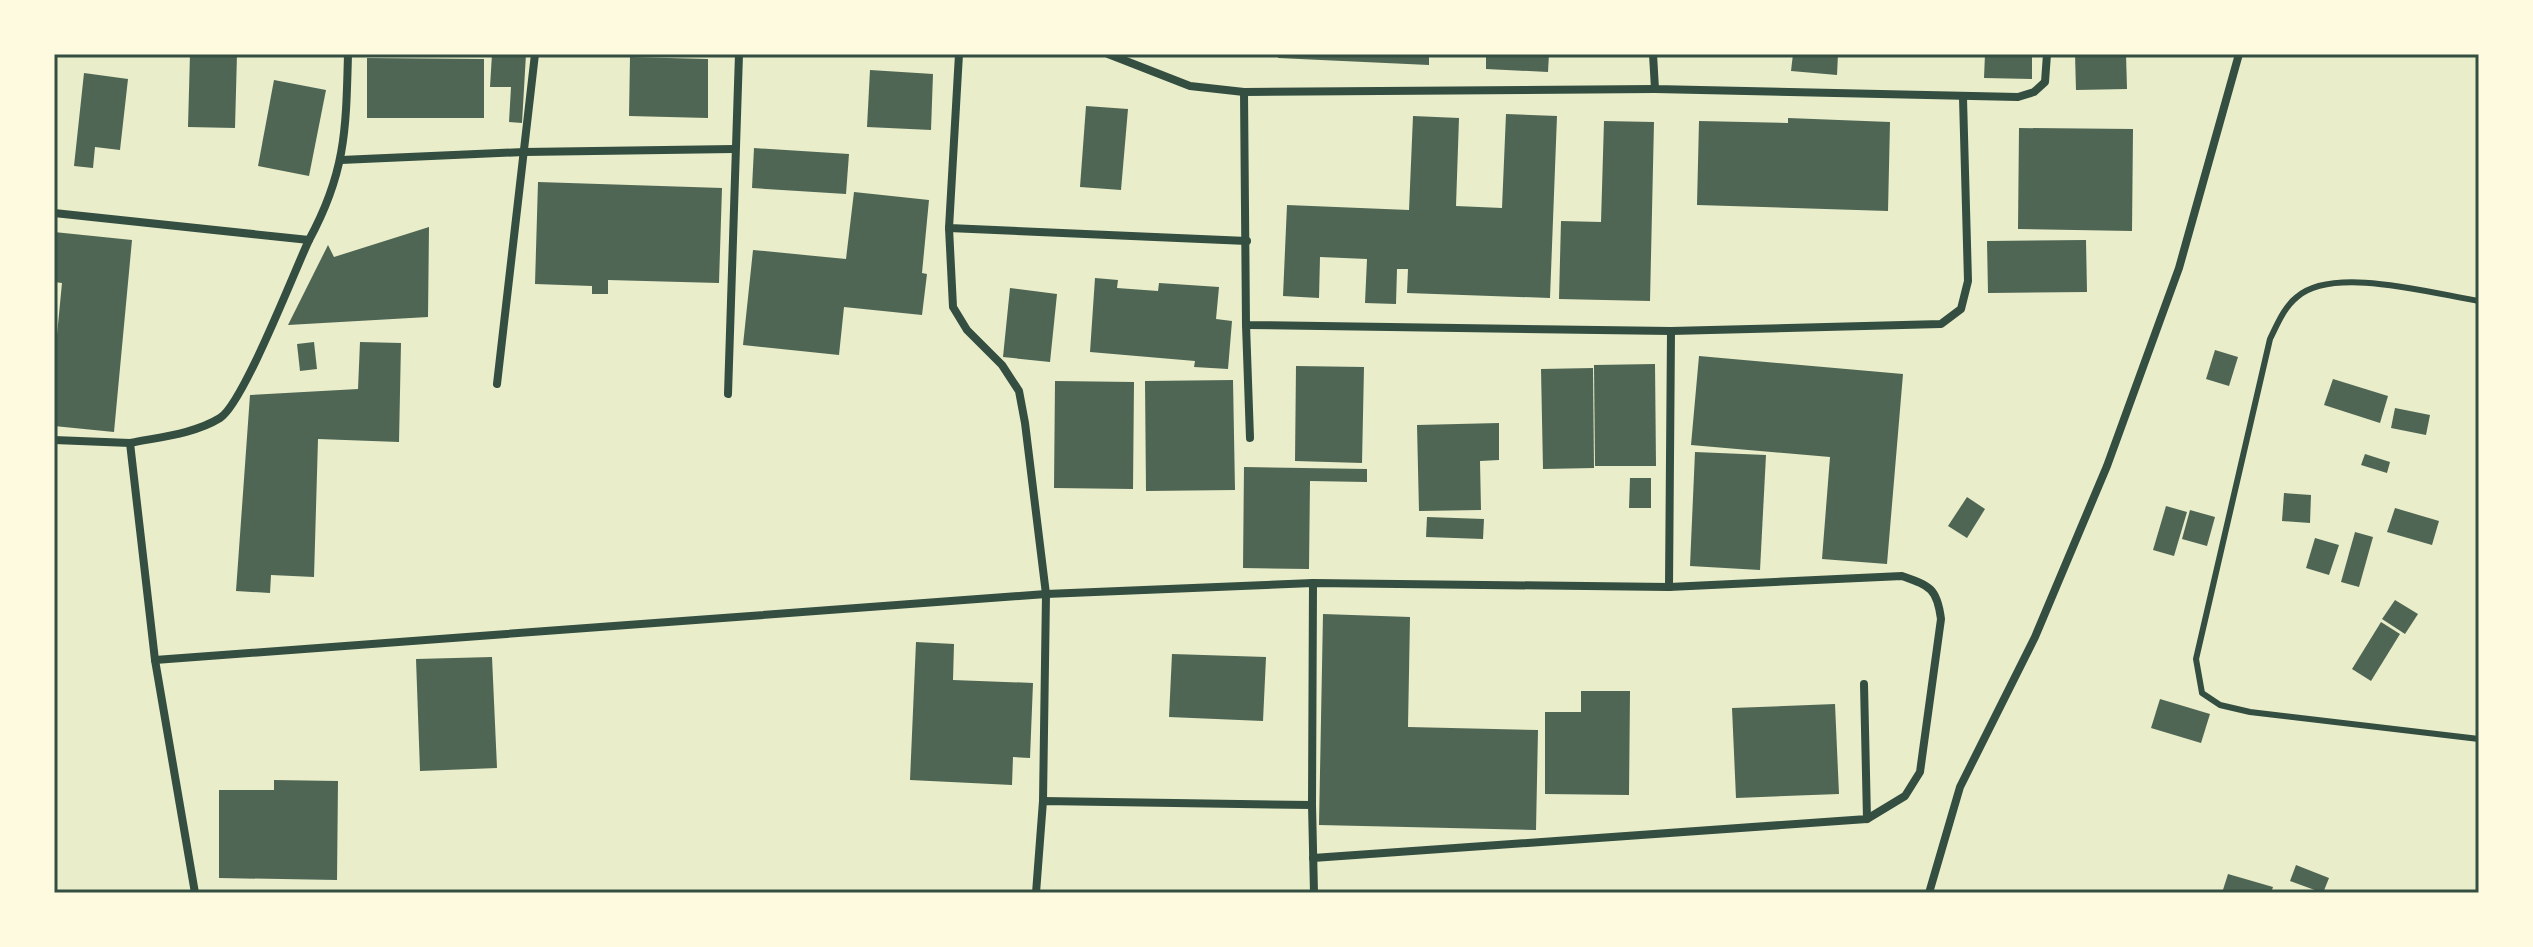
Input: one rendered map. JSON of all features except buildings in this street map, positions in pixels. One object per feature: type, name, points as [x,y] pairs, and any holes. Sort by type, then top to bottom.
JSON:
[{"type":"street","points":[[54,440],[130,443],[200,428],[223,416],[240,391],[336,184],[346,139],[348,54]]},
{"type":"street","points":[[497,384],[535,54]]},
{"type":"street","points":[[728,394],[739,54]]},
{"type":"street","points":[[959,54],[949,228],[953,307],[967,330],[1002,365],[1019,391],[1046,594],[1043,801],[1036,893]]},
{"type":"street","points":[[1108,54],[1190,86],[1244,92],[1655,89],[1963,98],[2018,97],[2034,92],[2045,82],[2047,54]]},
{"type":"street","points":[[1653,54],[1655,89]]},
{"type":"street","points":[[1929,893],[1960,787],[2035,637],[2107,466],[2179,268],[2239,54]]},
{"type":"street","points":[[1244,92],[1250,438]]},
{"type":"street","points":[[1246,325],[1671,331],[1941,324],[1961,309],[1968,281],[1963,98]]},
{"type":"street","points":[[341,160],[524,152],[734,149]]},
{"type":"street","points":[[54,213],[309,240]]},
{"type":"street","points":[[949,228],[1247,241]]},
{"type":"street","points":[[1669,587],[1671,331]]},
{"type":"street","points":[[130,443],[155,660],[195,893]]},
{"type":"street","points":[[155,660],[1046,594],[1313,583],[1669,587],[1902,576],[1925,585],[1938,596],[1941,619],[1920,772],[1905,796],[1867,819],[1313,858]]},
{"type":"street","points":[[1313,583],[1314,893]]},
{"type":"street","points":[[1864,684],[1867,819]]},
{"type":"street","points":[[1043,801],[1312,805]]},
{"type":"lane","points":[[2479,301],[2345,281],[2314,287],[2296,297],[2270,339],[2196,659],[2202,693],[2220,705],[2250,712],[2479,739]]}]
